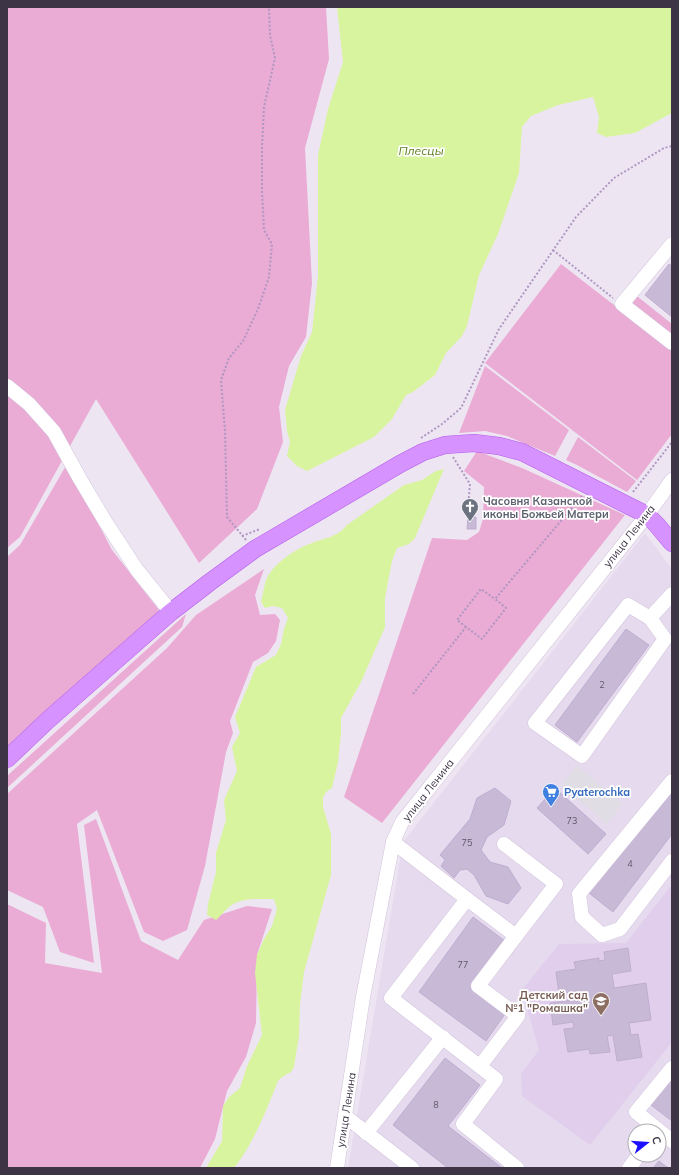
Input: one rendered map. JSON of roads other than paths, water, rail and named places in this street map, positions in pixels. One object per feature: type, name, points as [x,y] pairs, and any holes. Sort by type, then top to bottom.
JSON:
[{"type":"main road","points":[[7,759],[48,720],[171,612],[255,549],[423,452],[445,445],[474,444],[499,446],[522,452],[647,515],[672,543]]},
{"type":"street","points":[[672,244],[622,304],[672,343]]},
{"type":"street","points":[[7,386],[29,404],[54,432],[105,521],[137,570],[171,612]]},
{"type":"street","name":"улица Ленина","points":[[337,1168],[363,997],[393,842],[402,822],[647,515],[672,480]]},
{"type":"street","points":[[650,618],[672,594]]},
{"type":"street","points":[[628,605],[650,618],[665,639],[582,756],[535,723],[628,605]]},
{"type":"street","points":[[672,781],[579,894],[582,917],[602,935],[620,929],[672,861]]},
{"type":"street","points":[[393,842],[516,936]]},
{"type":"street","points":[[480,1066],[518,1016],[478,986],[556,884],[504,844]]},
{"type":"street","points":[[467,899],[391,998],[496,1079],[463,1124],[517,1168]]},
{"type":"street","points":[[366,1133],[443,1037]]},
{"type":"street","points":[[649,1123],[636,1112],[671,1071]]},
{"type":"street","points":[[345,1116],[412,1168]]},
{"type":"water","name":"Плесцы","points":[[337,7],[672,7],[672,113],[635,133],[606,137],[597,133],[599,117],[593,97],[558,105],[531,116],[522,127],[519,173],[498,234],[479,275],[467,326],[462,336],[446,353],[435,375],[413,392],[406,395],[392,419],[374,437],[307,471],[297,466],[287,456],[290,442],[287,431],[285,410],[301,356],[312,332],[318,276],[318,155],[328,109],[343,62]]},
{"type":"water","points":[[444,469],[415,538],[409,544],[397,548],[392,561],[385,598],[385,627],[361,682],[341,718],[338,762],[332,788],[327,791],[323,797],[323,807],[331,834],[331,875],[304,972],[300,1004],[299,1036],[294,1067],[291,1072],[278,1081],[254,1137],[234,1168],[206,1168],[222,1141],[223,1106],[229,1097],[240,1088],[247,1066],[262,1035],[255,973],[257,955],[272,926],[277,909],[274,899],[260,899],[240,901],[232,904],[216,920],[207,915],[208,904],[216,872],[216,853],[226,820],[224,800],[237,771],[232,747],[240,733],[235,717],[256,667],[276,655],[281,644],[288,618],[282,608],[273,606],[265,608],[261,602],[267,578],[270,572],[280,562],[293,552],[306,545],[331,537],[404,485],[422,480],[436,471]]},
{"type":"place","name":"Часовня Казанской иконы Божьей Матери","points":[[470,522]]},
{"type":"place","name":"Pyaterochka","points":[[551,807]]},
{"type":"place","name":"Детский сад №1 \"Ромашка\"","points":[[601,1016]]}]
